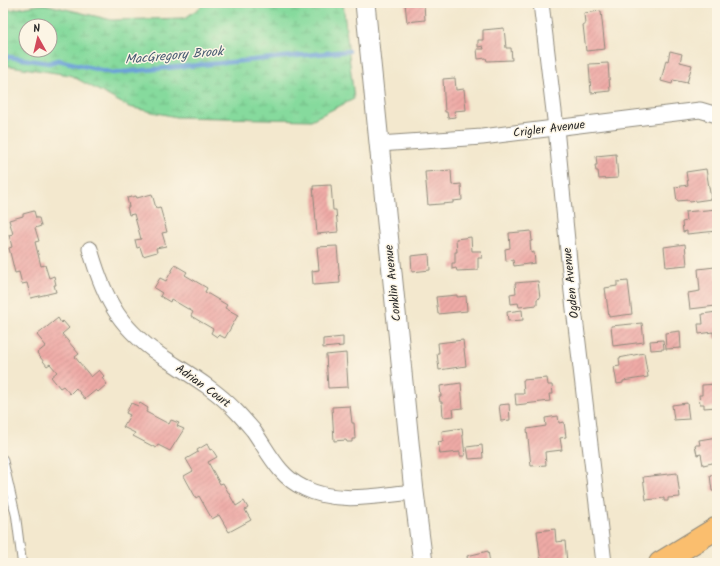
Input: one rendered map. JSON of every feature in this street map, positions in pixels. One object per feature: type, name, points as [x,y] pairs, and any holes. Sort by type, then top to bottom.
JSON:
[{"type":"main road","points":[[660,563],[717,528]]},
{"type":"street","name":"Conklin Avenue","points":[[365,3],[414,492],[423,563]]},
{"type":"street","name":"Ogden Avenue","points":[[541,3],[556,128],[572,292],[604,563]]},
{"type":"street","name":"Crigler Avenue","points":[[379,144],[482,137],[700,110],[717,115]]},
{"type":"street","name":"Adrian Court","points":[[90,249],[104,290],[113,309],[128,329],[145,345],[214,392],[234,409],[252,429],[275,464],[288,478],[303,488],[320,495],[341,498],[414,492]]},
{"type":"lane","points":[[3,459],[16,516],[22,563]]},
{"type":"green space","points":[[203,3],[343,3],[354,99],[311,120],[176,117],[129,107],[70,75],[3,65],[3,11],[44,4],[112,20],[185,18],[202,6]]},
{"type":"building","points":[[405,3],[424,3],[425,20],[407,22]]},
{"type":"building","points":[[601,11],[605,49],[586,51],[583,25],[585,25],[584,13]]},
{"type":"building","points":[[504,28],[506,48],[511,48],[512,60],[487,61],[486,58],[478,59],[477,49],[484,49],[483,46],[478,47],[478,40],[483,40],[483,30]]},
{"type":"building","points":[[670,51],[682,54],[680,62],[692,65],[687,83],[673,80],[672,84],[661,81],[666,60],[668,61]]},
{"type":"building","points":[[608,63],[610,91],[591,93],[589,64]]},
{"type":"building","points":[[455,78],[456,90],[464,89],[466,110],[454,111],[455,117],[448,118],[447,112],[445,112],[443,79]]},
{"type":"building","points":[[616,154],[618,178],[599,179],[598,171],[596,171],[595,165],[597,165],[596,156]]},
{"type":"building","points":[[706,169],[711,199],[690,202],[689,200],[677,201],[675,187],[688,185],[686,172]]},
{"type":"building","points":[[451,170],[452,185],[461,184],[462,200],[453,201],[453,203],[428,205],[425,172]]},
{"type":"building","points":[[331,185],[333,210],[336,210],[338,232],[317,234],[313,186]]},
{"type":"building","points":[[152,194],[156,208],[160,207],[167,232],[162,233],[166,246],[156,248],[157,252],[143,256],[140,247],[137,248],[135,240],[141,239],[134,214],[129,215],[127,198],[136,196],[137,198]]},
{"type":"building","points":[[717,209],[717,231],[687,234],[687,231],[683,232],[682,222],[686,221],[685,212]]},
{"type":"building","points":[[34,211],[36,218],[39,218],[41,226],[35,228],[39,241],[35,242],[41,266],[45,265],[49,278],[54,276],[56,292],[31,298],[27,283],[22,284],[19,272],[15,273],[9,248],[12,247],[9,235],[13,234],[9,220]]},
{"type":"building","points":[[531,231],[531,253],[534,252],[535,263],[514,266],[513,260],[506,261],[505,249],[510,248],[509,233]]},
{"type":"building","points":[[471,237],[472,251],[481,251],[482,258],[478,258],[478,270],[457,271],[456,268],[452,269],[452,263],[455,263],[455,252],[457,252],[456,239]]},
{"type":"building","points":[[685,244],[687,265],[666,267],[664,247]]},
{"type":"building","points":[[337,246],[340,283],[313,285],[312,271],[319,270],[317,247]]},
{"type":"building","points":[[429,254],[430,270],[412,272],[411,256]]},
{"type":"building","points":[[175,265],[187,272],[185,275],[207,288],[205,292],[227,305],[225,308],[238,315],[225,338],[219,335],[217,337],[211,333],[213,329],[191,316],[193,312],[171,299],[170,302],[160,296],[162,293],[154,288],[160,278],[166,281]]},
{"type":"building","points":[[715,267],[717,281],[717,299],[715,300],[716,306],[690,309],[688,293],[700,291],[698,269]]},
{"type":"building","points":[[538,281],[540,298],[537,299],[537,305],[519,307],[518,303],[511,304],[510,294],[516,293],[515,283]]},
{"type":"building","points":[[628,281],[632,314],[609,317],[605,288],[617,286],[617,282]]},
{"type":"building","points":[[457,295],[457,297],[466,296],[467,311],[438,314],[436,297]]},
{"type":"building","points":[[522,310],[523,320],[508,321],[507,312]]},
{"type":"building","points":[[717,312],[717,338],[714,338],[713,332],[699,334],[698,324],[703,324],[702,314]]},
{"type":"building","points":[[58,318],[61,323],[63,321],[69,328],[62,334],[79,354],[75,357],[91,377],[99,370],[104,376],[102,378],[107,384],[98,392],[96,390],[85,399],[76,388],[70,394],[63,386],[60,388],[51,377],[57,372],[50,364],[47,366],[37,353],[46,346],[37,335]]},
{"type":"building","points":[[642,323],[644,342],[613,346],[611,326]]},
{"type":"building","points":[[680,331],[681,348],[666,349],[665,333]]},
{"type":"building","points":[[343,337],[343,346],[323,348],[323,339]]},
{"type":"building","points":[[463,340],[466,366],[439,370],[437,353],[439,353],[438,343]]},
{"type":"building","points":[[663,340],[664,349],[651,350],[650,341]]},
{"type":"building","points":[[346,353],[348,387],[328,388],[326,355]]},
{"type":"building","points":[[644,353],[648,377],[623,381],[623,383],[617,384],[614,367],[620,366],[619,358]]},
{"type":"building","points":[[547,378],[548,385],[552,385],[553,394],[549,394],[550,401],[516,405],[515,394],[524,394],[523,380]]},
{"type":"building","points":[[461,383],[463,408],[453,409],[454,416],[443,417],[442,402],[440,402],[439,396],[441,396],[440,386]]},
{"type":"building","points":[[717,384],[717,407],[704,408],[704,404],[700,404],[699,395],[702,395],[702,385]]},
{"type":"building","points":[[131,403],[138,406],[140,403],[148,408],[146,412],[169,424],[171,420],[179,423],[177,426],[184,429],[170,451],[158,445],[156,448],[133,436],[135,433],[123,427],[130,415],[126,413]]},
{"type":"building","points":[[687,403],[689,419],[674,420],[672,405]]},
{"type":"building","points":[[509,404],[510,420],[501,421],[499,405]]},
{"type":"building","points":[[350,406],[352,423],[354,423],[355,439],[352,439],[352,442],[347,442],[346,440],[334,441],[332,407]]},
{"type":"building","points":[[558,416],[559,423],[564,422],[566,437],[560,438],[562,450],[545,452],[546,465],[531,466],[527,429],[546,426],[545,418]]},
{"type":"building","points":[[462,428],[465,456],[460,456],[460,452],[440,454],[438,442],[443,441],[442,431]]},
{"type":"building","points":[[717,437],[717,462],[703,465],[701,454],[697,455],[695,445],[700,445],[699,440]]},
{"type":"building","points":[[207,444],[210,450],[212,449],[217,457],[208,462],[220,484],[223,483],[236,506],[244,501],[248,508],[245,510],[251,520],[229,532],[219,515],[212,519],[199,496],[196,498],[184,476],[193,471],[186,459],[198,452],[197,450]]},
{"type":"building","points":[[482,445],[483,458],[469,459],[467,447]]},
{"type":"building","points":[[677,473],[680,497],[668,498],[668,501],[664,501],[664,498],[646,500],[643,477]]},
{"type":"building","points":[[717,474],[717,491],[712,491],[710,475]]},
{"type":"building","points":[[555,529],[556,542],[565,541],[567,563],[541,563],[537,531]]},
{"type":"building","points":[[488,551],[490,563],[468,563],[467,556]]},
{"type":"waterway","name":"MacGregory Brook","points":[[3,56],[49,63],[58,60],[113,73],[349,51]]}]
